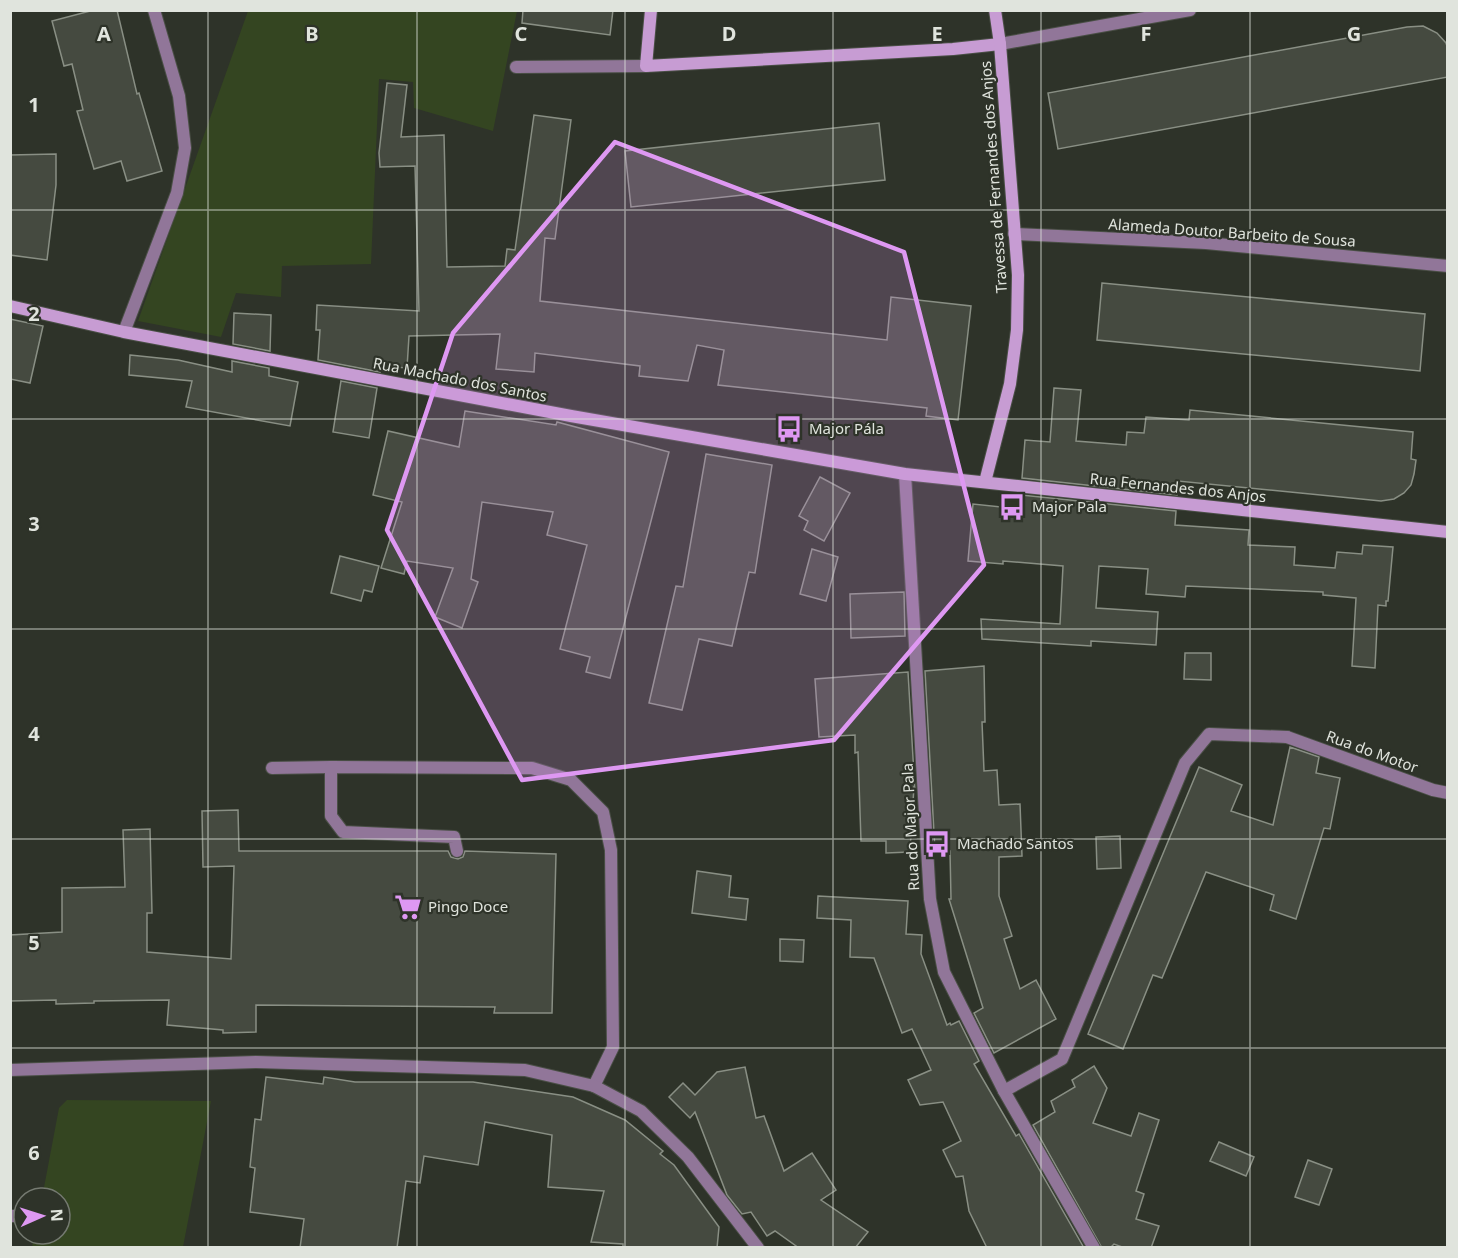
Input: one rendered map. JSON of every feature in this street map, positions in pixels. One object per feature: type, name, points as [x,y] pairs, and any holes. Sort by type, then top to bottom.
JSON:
[{"type":"street","points":[[124,332],[177,193],[185,148],[179,96],[154,10]]},
{"type":"street","points":[[646,66],[651,10]]},
{"type":"street","name":"Travessa de Fernandes dos Anjos","points":[[985,482],[1010,384],[1017,330],[1018,275],[1000,44],[995,10]]},
{"type":"street","points":[[516,68],[646,66],[941,50],[1000,44],[1190,10]]},
{"type":"street","name":"Alameda Doutor Barbeito de Sousa","points":[[1014,234],[1206,243],[1448,266]]},
{"type":"street","name":"Rua Machado dos Santos","points":[[10,306],[124,332],[559,414],[905,474]]},
{"type":"street","name":"Rua Fernandes dos Anjos","points":[[905,474],[1448,532]]},
{"type":"street","name":"Rua do Major Pala","points":[[905,474],[930,899],[944,972],[1004,1091],[1094,1248]]},
{"type":"street","name":"Rua do Motor","points":[[1004,1091],[1062,1059],[1185,763],[1209,734],[1287,737],[1433,790],[1448,793]]},
{"type":"street","points":[[331,767],[331,816],[343,832],[454,837],[457,850]]},
{"type":"street","points":[[272,768],[532,768],[571,780],[603,812],[610,850],[613,1047],[594,1086]]},
{"type":"street","points":[[10,1070],[256,1062],[525,1070],[594,1086],[641,1111],[688,1157],[758,1248]]},
{"type":"highlighted area","points":[[615,142],[904,252],[984,565],[834,740],[522,780],[387,530],[453,333]]},
{"type":"green space","points":[[248,11],[517,11],[493,131],[414,108],[413,82],[379,79],[371,264],[282,266],[281,297],[236,293],[221,337],[138,321]]},
{"type":"green space","points":[[67,1100],[211,1101],[183,1247],[32,1247],[72,1246],[72,1186],[44,1186],[59,1108]]},
{"type":"building","points":[[94,10],[117,10],[137,94],[139,93],[162,171],[127,181],[121,161],[94,169],[77,111],[83,110],[72,64],[64,66],[52,21]]},
{"type":"building","points":[[523,10],[613,10],[610,35],[522,23]]},
{"type":"building","points":[[1423,26],[1437,33],[1446,43],[1448,77],[1058,149],[1048,93],[1407,27]]},
{"type":"building","points":[[387,83],[407,85],[401,137],[444,135],[447,267],[505,266],[507,249],[515,250],[534,115],[571,120],[555,239],[545,238],[540,301],[887,340],[891,297],[971,306],[958,420],[926,416],[927,408],[718,385],[724,350],[697,345],[688,381],[639,376],[640,366],[535,353],[534,372],[496,369],[500,334],[409,336],[407,368],[381,366],[380,372],[318,360],[320,330],[316,330],[317,305],[419,311],[415,166],[380,167],[379,153]]},
{"type":"building","points":[[879,123],[885,180],[631,207],[625,151]]},
{"type":"building","points":[[56,154],[56,185],[47,260],[10,255],[10,155]]},
{"type":"building","points":[[1102,283],[1425,314],[1420,371],[1097,340]]},
{"type":"building","points":[[234,313],[271,315],[270,351],[233,344]]},
{"type":"building","points":[[10,319],[43,326],[30,383],[10,379]]},
{"type":"building","points":[[130,355],[178,360],[232,372],[232,361],[269,368],[269,376],[298,382],[290,426],[186,407],[192,381],[129,375]]},
{"type":"building","points":[[341,381],[377,388],[369,438],[333,432]]},
{"type":"building","points":[[1054,388],[1081,390],[1076,441],[1126,445],[1127,432],[1144,433],[1146,417],[1189,420],[1190,410],[1413,432],[1411,459],[1416,460],[1414,474],[1411,485],[1404,493],[1394,499],[1381,501],[1178,481],[1177,495],[1022,478],[1025,440],[1050,442]]},
{"type":"building","points":[[465,411],[556,425],[557,422],[669,452],[610,678],[586,672],[590,657],[560,649],[587,545],[547,535],[553,512],[482,502],[471,579],[478,582],[462,628],[435,617],[453,568],[407,561],[404,574],[381,568],[402,502],[373,495],[388,431],[459,447]]},
{"type":"building","points":[[706,454],[772,465],[755,573],[749,572],[732,646],[699,639],[682,710],[649,703],[676,586],[683,587]]},
{"type":"building","points":[[820,477],[850,493],[824,541],[804,530],[808,521],[799,516]]},
{"type":"building","points":[[1021,495],[1176,511],[1175,525],[1249,530],[1248,545],[1295,547],[1294,565],[1335,568],[1337,552],[1362,554],[1363,545],[1393,547],[1388,601],[1386,601],[1386,606],[1378,605],[1375,668],[1352,666],[1356,598],[1323,595],[1323,592],[1186,586],[1185,597],[1146,594],[1148,569],[1099,566],[1096,608],[1158,612],[1156,645],[1091,641],[1091,646],[982,639],[981,619],[1060,624],[1063,566],[1003,561],[1003,564],[968,561],[973,504],[1020,509]]},
{"type":"building","points":[[812,549],[838,557],[826,601],[800,594]]},
{"type":"building","points":[[340,556],[379,566],[372,592],[364,590],[361,601],[331,593]]},
{"type":"building","points":[[904,592],[905,636],[851,638],[850,594]]},
{"type":"building","points":[[1185,653],[1211,653],[1211,680],[1184,679]]},
{"type":"building","points":[[984,666],[985,722],[982,722],[984,771],[997,770],[999,805],[1020,804],[1022,856],[999,857],[999,896],[1012,936],[1004,939],[1020,989],[1036,980],[1056,1019],[994,1053],[974,1013],[983,1008],[949,899],[951,899],[950,851],[935,851],[925,671]]},
{"type":"building","points":[[908,672],[915,792],[914,786],[910,852],[886,853],[886,841],[861,841],[858,752],[855,753],[855,735],[819,737],[815,679]]},
{"type":"building","points":[[1290,747],[1319,757],[1316,773],[1340,778],[1330,829],[1324,828],[1296,919],[1270,910],[1274,895],[1206,872],[1162,978],[1153,975],[1123,1049],[1088,1034],[1199,767],[1242,785],[1231,811],[1273,825]]},
{"type":"building","name":"Pingo Doce","points":[[238,810],[239,851],[448,851],[451,857],[458,859],[463,857],[465,851],[556,854],[552,1013],[494,1013],[495,1007],[256,1005],[256,1032],[223,1033],[223,1030],[167,1025],[169,1000],[56,1004],[56,1000],[10,1001],[10,935],[62,932],[62,888],[125,887],[123,830],[150,829],[152,913],[147,913],[147,952],[231,959],[234,866],[203,867],[202,811]]},
{"type":"building","points":[[1120,836],[1121,868],[1097,869],[1096,837]]},
{"type":"building","points":[[697,871],[731,876],[729,897],[748,899],[746,920],[692,913]]},
{"type":"building","points":[[818,896],[908,901],[906,934],[922,935],[921,954],[947,1025],[959,1021],[979,1061],[974,1064],[1016,1136],[1019,1134],[1084,1248],[987,1248],[969,1211],[963,1176],[956,1177],[943,1150],[961,1141],[943,1102],[920,1105],[908,1080],[931,1070],[912,1029],[902,1033],[874,958],[850,957],[851,920],[817,918]]},
{"type":"building","points":[[780,939],[804,940],[803,962],[780,961]]},
{"type":"building","points":[[1094,1066],[1107,1088],[1093,1123],[1131,1136],[1139,1113],[1159,1120],[1136,1191],[1144,1194],[1136,1219],[1159,1226],[1151,1248],[1125,1248],[1114,1244],[1110,1248],[1102,1248],[1033,1125],[1055,1112],[1051,1101],[1075,1087],[1072,1080]]},
{"type":"building","points":[[745,1067],[756,1118],[764,1116],[784,1171],[812,1153],[836,1190],[821,1200],[868,1232],[855,1248],[799,1248],[775,1231],[767,1236],[751,1212],[742,1214],[727,1195],[695,1112],[690,1118],[669,1097],[683,1083],[695,1095],[717,1072]]},
{"type":"building","points":[[266,1077],[323,1084],[324,1077],[355,1082],[473,1082],[573,1097],[625,1120],[663,1151],[660,1154],[674,1165],[719,1227],[717,1248],[623,1248],[623,1244],[591,1242],[604,1191],[548,1187],[552,1135],[485,1122],[478,1165],[424,1156],[420,1183],[406,1181],[397,1248],[300,1248],[304,1219],[250,1212],[255,1168],[250,1167],[255,1119],[261,1120]]},
{"type":"building","points":[[1219,1142],[1254,1157],[1246,1176],[1210,1161]]},
{"type":"building","points":[[1308,1160],[1332,1169],[1319,1205],[1295,1197]]},
{"type":"place","name":"Major Pála","points":[[789,429]]},
{"type":"place","name":"Major Pala","points":[[1012,507]]},
{"type":"place","name":"Machado Santos","points":[[937,844]]},
{"type":"place","name":"Pingo Doce","points":[[408,907]]}]
